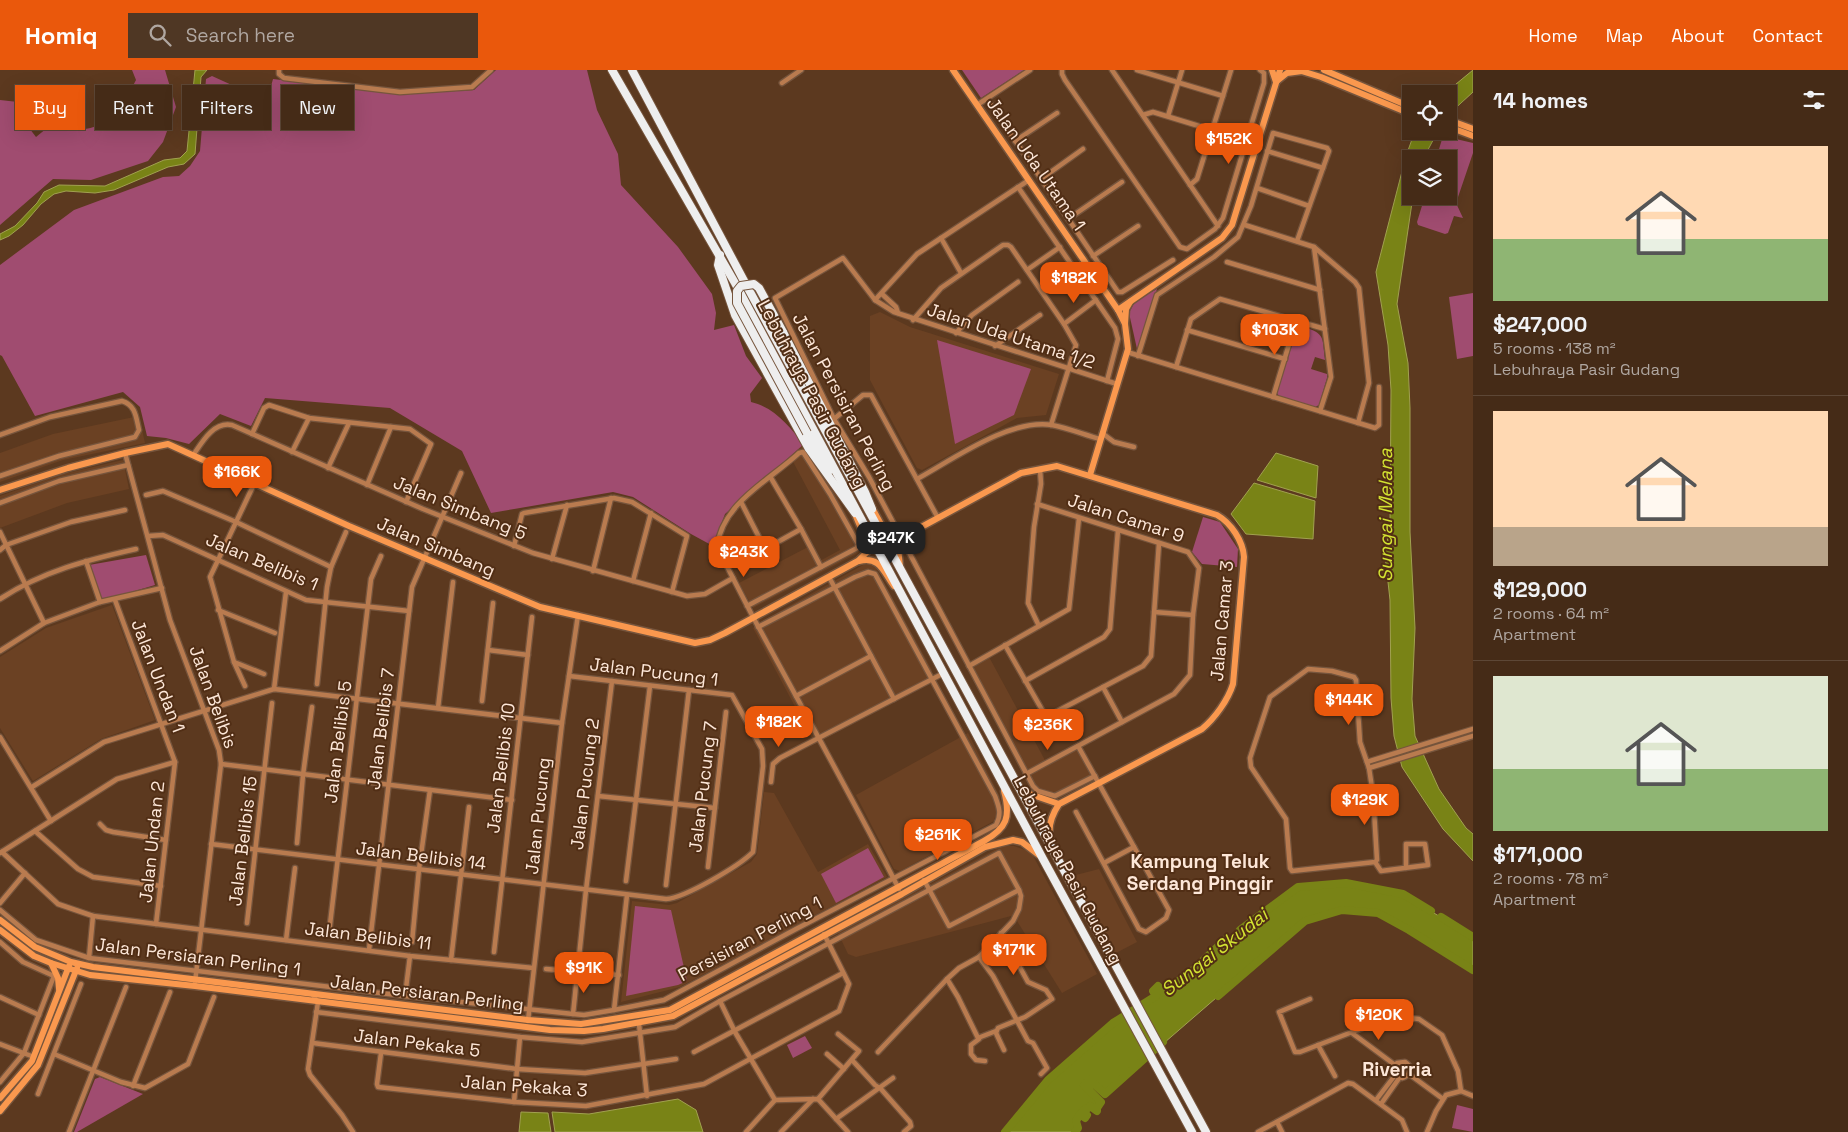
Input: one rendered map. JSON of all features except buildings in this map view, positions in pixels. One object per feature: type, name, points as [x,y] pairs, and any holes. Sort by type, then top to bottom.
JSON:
[{"type":"highway","name":"Lebuhraya Pasir Gudang","points":[[612,70],[720,255],[880,550],[907,605],[1000,775],[1043,859],[1192,1132]]},
{"type":"highway","name":"Lebuhraya Pasir Gudang","points":[[632,70],[743,279],[1206,1132]]},
{"type":"highway","points":[[720,255],[718,265],[734,315],[809,449],[880,550]]},
{"type":"highway","points":[[840,492],[737,303],[737,291],[741,286],[754,284],[759,288],[784,332],[871,506],[874,520]]},
{"type":"street","points":[[279,70],[279,74],[284,78],[400,92],[472,86],[491,70]]},
{"type":"street","points":[[782,84],[801,70]]},
{"type":"street","name":"Jalan Uda Utama 1","points":[[953,70],[1118,310],[1125,324],[1128,334],[1127,352],[1090,474]]},
{"type":"street","points":[[977,105],[1030,70]]},
{"type":"street","points":[[1062,70],[1065,80],[1180,247],[1188,248],[1218,226],[1223,218],[1264,83],[1264,73],[1260,70]]},
{"type":"street","points":[[1112,70],[1218,226]]},
{"type":"street","points":[[1137,70],[1223,96]]},
{"type":"street","points":[[1168,116],[1182,70]]},
{"type":"street","points":[[1190,184],[1197,179],[1231,70]]},
{"type":"street","points":[[1272,70],[1276,83]]},
{"type":"street","points":[[1118,310],[1222,238],[1232,225],[1280,70]]},
{"type":"street","points":[[1324,70],[1402,103]]},
{"type":"street","points":[[1276,83],[1287,74],[1301,71],[1402,110]]},
{"type":"street","points":[[986,99],[1118,292],[1122,292],[1173,260]]},
{"type":"street","points":[[1143,115],[1149,111],[1212,130]]},
{"type":"street","points":[[1015,141],[1056,113]]},
{"type":"street","points":[[1457,123],[1473,129]]},
{"type":"street","points":[[1457,130],[1473,136]]},
{"type":"street","points":[[1138,356],[1157,295],[1234,241],[1245,225],[1273,133],[1327,148],[1329,156],[1297,241]]},
{"type":"street","points":[[1041,179],[1083,149]]},
{"type":"street","points":[[1267,151],[1323,168]]},
{"type":"street","points":[[875,300],[917,254],[1029,180]]},
{"type":"street","points":[[1068,219],[1122,182]]},
{"type":"street","points":[[1018,187],[1112,323],[1118,338],[1106,381]]},
{"type":"street","points":[[1256,188],[1309,206]]},
{"type":"street","points":[[1245,225],[1314,247],[1355,282],[1359,288],[1369,383],[1358,423]]},
{"type":"street","points":[[1094,256],[1138,226]]},
{"type":"street","points":[[941,238],[962,274]]},
{"type":"street","points":[[913,320],[941,288],[1006,245],[1013,249],[1076,345],[1051,425]]},
{"type":"street","points":[[1027,270],[1060,247]]},
{"type":"street","points":[[1314,247],[1331,377],[1320,411]]},
{"type":"street","name":"Jalan Persisiran Perling","points":[[875,300],[845,259],[842,258],[775,297],[834,419],[901,538],[1033,786],[1038,791],[1058,796],[1095,776]]},
{"type":"street","points":[[1227,262],[1320,290]]},
{"type":"street","points":[[956,333],[972,315],[1018,282]]},
{"type":"street","name":"Jalan Uda Utama 1/2","points":[[882,294],[896,307],[898,313]]},
{"type":"street","points":[[1109,297],[1119,303],[1131,301]]},
{"type":"street","points":[[1176,367],[1191,319],[1220,299],[1325,329]]},
{"type":"street","name":"Jalan Uda Utama 1/2","points":[[875,300],[894,312],[913,320],[1117,384]]},
{"type":"street","points":[[1064,324],[1096,300]]},
{"type":"street","points":[[1125,324],[1126,309],[1131,301]]},
{"type":"street","points":[[995,346],[1040,315]]},
{"type":"street","points":[[1273,397],[1296,321]]},
{"type":"street","points":[[1188,330],[1285,359]]},
{"type":"street","points":[[1127,352],[1376,428],[1379,425],[1379,387]]},
{"type":"street","points":[[834,419],[864,395],[870,395],[938,518]]},
{"type":"street","points":[[0,435],[50,417],[118,402],[126,402],[132,406],[139,430],[135,437],[59,456],[0,476]]},
{"type":"street","points":[[252,434],[264,408],[269,405],[308,418],[410,429],[431,444],[406,502]]},
{"type":"street","points":[[292,452],[308,418]]},
{"type":"street","points":[[328,468],[349,423]]},
{"type":"street","name":"Jalan Simbang 5","points":[[194,454],[206,437],[222,425],[232,425],[406,502],[514,546],[552,559],[688,596],[705,594],[733,578]]},
{"type":"street","points":[[917,479],[1001,433],[1034,425],[1051,425],[1101,436],[1134,448]]},
{"type":"street","points":[[367,485],[391,427]]},
{"type":"street","name":"Jalan Simbang","points":[[0,490],[125,453],[168,444],[425,559],[540,606],[695,643],[718,637],[858,561]]},
{"type":"street","points":[[747,606],[857,548],[858,544],[830,494],[803,452],[799,453],[741,502],[726,519],[717,547],[747,606],[758,627],[902,894]]},
{"type":"street","name":"Jalan Belibis","points":[[125,453],[170,620],[219,750],[221,764],[195,986]]},
{"type":"street","points":[[0,503],[59,481],[128,465]]},
{"type":"street","name":"Jalan Camar 3","points":[[901,538],[1022,473],[1062,466],[1217,515],[1225,520],[1242,544],[1244,557],[1233,684],[1227,698],[1210,722],[1202,729],[1059,804]]},
{"type":"street","points":[[1039,626],[1028,603],[1037,504],[1041,484],[1040,469]]},
{"type":"street","name":"Jalan Belibis 7","points":[[369,950],[412,587],[461,473]]},
{"type":"street","points":[[770,478],[801,529],[821,567]]},
{"type":"street","points":[[245,686],[234,662],[210,580],[217,559],[255,482]]},
{"type":"street","points":[[146,495],[162,491],[236,522],[331,567]]},
{"type":"street","points":[[593,571],[611,498]]},
{"type":"street","points":[[514,546],[522,514],[611,498],[632,502],[687,536],[672,592]]},
{"type":"street","points":[[741,502],[765,549]]},
{"type":"street","name":"Jalan Camar 9","points":[[1026,774],[1174,694],[1190,675],[1198,568],[1188,552],[1037,504]]},
{"type":"street","points":[[552,559],[567,505]]},
{"type":"street","points":[[871,506],[888,537],[890,539],[901,538],[898,548],[900,566]]},
{"type":"street","points":[[0,550],[6,545],[71,522],[125,510]]},
{"type":"street","points":[[633,582],[651,513]]},
{"type":"street","points":[[854,513],[868,547],[867,552],[858,561]]},
{"type":"street","points":[[969,666],[1069,609],[1080,518]]},
{"type":"street","points":[[740,563],[801,529]]},
{"type":"street","points":[[1025,681],[1104,637],[1110,629],[1118,530]]},
{"type":"street","points":[[0,532],[44,623]]},
{"type":"street","points":[[317,684],[325,602],[331,567],[346,532]]},
{"type":"street","name":"Jalan Belibis 1","points":[[148,536],[163,535],[306,600],[409,611]]},
{"type":"street","points":[[1005,645],[1045,715],[1050,715],[1143,666],[1151,656],[1158,543]]},
{"type":"street","points":[[0,599],[24,584],[86,561],[136,549]]},
{"type":"street","name":"Jalan Belibis 5","points":[[329,933],[370,579],[381,556]]},
{"type":"street","points":[[858,561],[871,559],[876,561],[907,605]]},
{"type":"street","points":[[86,561],[100,602]]},
{"type":"street","name":"Persisiran Perling 1","points":[[614,1010],[664,1000],[996,825],[1000,813],[995,796],[875,574],[868,572],[834,587]]},
{"type":"street","points":[[834,587],[836,574]]},
{"type":"street","points":[[829,577],[894,699]]},
{"type":"street","points":[[438,708],[453,582]]},
{"type":"street","points":[[820,582],[834,587]]},
{"type":"street","points":[[758,627],[834,587]]},
{"type":"street","points":[[0,652],[44,623],[100,602],[162,588]]},
{"type":"street","points":[[274,689],[286,592]]},
{"type":"street","name":"Jalan Undan 1","points":[[114,600],[175,762]]},
{"type":"street","points":[[482,700],[493,604]]},
{"type":"street","points":[[218,610],[275,633]]},
{"type":"street","points":[[1154,612],[1193,615]]},
{"type":"street","name":"Jalan Pucung","points":[[527,1024],[562,723],[578,615]]},
{"type":"street","name":"Jalan Belibis 10","points":[[494,952],[532,618]]},
{"type":"street","points":[[488,650],[528,655]]},
{"type":"street","points":[[796,696],[871,656]]},
{"type":"street","points":[[234,662],[264,674]]},
{"type":"street","points":[[1376,862],[1292,871],[1290,868],[1286,819],[1251,767],[1250,758],[1270,697],[1308,669],[1314,668],[1350,676],[1356,680],[1360,742],[1369,768],[1373,794],[1376,862],[1381,871],[1406,868],[1428,865],[1425,844],[1406,844],[1406,868]]},
{"type":"street","points":[[771,782],[772,767],[780,758],[944,672]]},
{"type":"street","name":"Jalan Pucung 1","points":[[569,676],[732,696],[762,749],[753,852],[743,862],[675,899],[628,895]]},
{"type":"street","name":"Jalan Pucung 2","points":[[572,1014],[612,681]]},
{"type":"street","points":[[626,881],[650,686]]},
{"type":"street","points":[[1103,687],[1122,722]]},
{"type":"street","points":[[32,787],[104,742],[274,689],[562,723]]},
{"type":"street","points":[[666,885],[674,804],[689,690]]},
{"type":"street","name":"Jalan Belibis 15","points":[[247,923],[272,703]]},
{"type":"street","points":[[297,843],[312,707]]},
{"type":"street","name":"Jalan Pucung 7","points":[[708,866],[726,712]]},
{"type":"street","points":[[1367,762],[1473,729]]},
{"type":"street","points":[[1369,768],[1473,736]]},
{"type":"street","points":[[0,737],[51,821]]},
{"type":"street","points":[[1076,812],[1142,932],[1146,932],[1166,918],[1169,910],[1078,746]]},
{"type":"street","points":[[1,853],[117,779],[175,762]]},
{"type":"street","name":"Jalan Undan 2","points":[[156,924],[175,762]]},
{"type":"street","points":[[221,764],[512,800]]},
{"type":"street","points":[[762,766],[772,767]]},
{"type":"street","name":"Jalan Persiaran Perling","points":[[0,930],[34,956],[51,963],[69,966],[78,964],[196,975],[527,1024],[581,1024],[670,1010],[999,832],[1004,826],[1007,806],[1000,775]]},
{"type":"street","points":[[412,942],[419,869],[430,790]]},
{"type":"street","points":[[1021,791],[1059,804],[1050,824],[1049,834],[1053,851]]},
{"type":"street","points":[[598,796],[714,808]]},
{"type":"street","points":[[451,960],[469,807]]},
{"type":"street","points":[[100,824],[106,830],[113,832],[166,840]]},
{"type":"street","points":[[35,831],[78,869],[93,877],[160,886]]},
{"type":"street","name":"Jalan Persiaran Perling","points":[[0,920],[34,947],[69,966],[76,972],[90,975],[584,1031],[638,1024],[673,1016],[902,894],[985,847],[1007,840],[1022,842],[1043,859]]},
{"type":"street","name":"Jalan Belibis 14","points":[[211,844],[628,895]]},
{"type":"street","points":[[1104,864],[1134,848]]},
{"type":"street","name":"Jalan Belibis 11","points":[[1,853],[58,904],[93,916],[410,956],[533,968]]},
{"type":"street","points":[[316,1012],[520,1037],[582,1042],[675,1027],[720,1001],[999,853],[1021,896],[1019,909],[1013,921],[979,957],[959,968],[947,979],[878,1052]]},
{"type":"street","points":[[286,940],[295,868]]},
{"type":"street","points":[[0,904],[24,873]]},
{"type":"street","points":[[921,874],[949,926],[1018,890]]},
{"type":"street","points":[[614,1010],[628,895]]},
{"type":"street","name":"Jalan Persiaran Perling 1","points":[[0,910],[36,940],[88,958],[196,975],[529,1010],[584,1014],[614,1010]]},
{"type":"street","points":[[88,958],[93,916]]},
{"type":"street","points":[[985,1061],[976,1060],[971,1054],[971,1045],[1052,999],[1046,990],[1028,982],[1001,933]]},
{"type":"street","name":"Jalan Pekaka 3","points":[[381,1053],[376,1084],[378,1087],[514,1102],[586,1106],[704,1084],[840,1011],[849,984],[824,934]]},
{"type":"street","points":[[0,942],[23,962],[54,976],[24,1053],[0,1082]]},
{"type":"street","points":[[405,996],[410,956]]},
{"type":"street","points":[[979,957],[993,976],[1028,1042],[1033,1043],[1047,1068],[1041,1074]]},
{"type":"street","points":[[51,963],[58,978],[58,993]]},
{"type":"street","points":[[0,1111],[38,1065],[78,964]]},
{"type":"street","points":[[0,1098],[34,1057],[69,966]]},
{"type":"street","points":[[546,969],[619,975]]},
{"type":"street","points":[[694,1052],[735,1032],[843,972]]},
{"type":"street","points":[[71,985],[90,975]]},
{"type":"street","points":[[947,979],[979,1039]]},
{"type":"street","points":[[38,1094],[81,984]]},
{"type":"street","points":[[69,1132],[126,987]]},
{"type":"street","points":[[134,1086],[170,992]]},
{"type":"street","points":[[310,993],[315,996],[318,1002],[313,1043],[308,1063],[310,1075],[353,1132]]},
{"type":"street","points":[[0,997],[39,1015]]},
{"type":"street","points":[[46,1047],[54,1054],[134,1086],[145,1088],[186,1066],[214,997]]},
{"type":"street","points":[[1310,999],[1278,1012],[1295,1052],[1381,1021],[1399,1017],[1419,1019],[1442,1035],[1458,1071],[1461,1091]]},
{"type":"street","points":[[720,1001],[735,1032],[775,1100]]},
{"type":"street","points":[[638,1024],[647,1096]]},
{"type":"street","points":[[996,1031],[1004,1050]]},
{"type":"street","points":[[1352,1033],[1396,1065],[1398,1076],[1381,1104]]},
{"type":"street","points":[[781,1132],[816,1099],[858,1053],[858,1049],[838,1034]]},
{"type":"street","points":[[514,1102],[520,1037]]},
{"type":"street","name":"Jalan Pekaka 5","points":[[313,1043],[517,1069],[585,1073],[676,1059]]},
{"type":"street","points":[[0,1044],[34,1057]]},
{"type":"street","points":[[1318,1045],[1335,1076]]},
{"type":"street","points":[[43,1055],[54,1054]]},
{"type":"street","points":[[827,1054],[844,1069]]},
{"type":"street","points":[[852,1060],[910,1122],[911,1126],[904,1132]]},
{"type":"street","points":[[1396,1065],[1403,1061],[1408,1064],[1410,1068],[1409,1074]]},
{"type":"street","points":[[1398,1076],[1405,1077],[1409,1074]]},
{"type":"street","points":[[1409,1074],[1443,1099]]},
{"type":"street","points":[[1376,1100],[1398,1076]]},
{"type":"street","points":[[836,1119],[881,1089],[893,1078]]},
{"type":"street","points":[[1258,1132],[1343,1084],[1353,1084],[1402,1120],[1407,1132]]},
{"type":"street","points":[[1427,1132],[1446,1095],[1461,1091],[1473,1096]]},
{"type":"street","points":[[746,1132],[775,1100],[816,1099],[848,1132]]},
{"type":"street","points":[[1277,1122],[1282,1132]]},
{"type":"street","points":[[785,1128],[790,1132]]},
{"type":"shaded area","points":[[132,70],[165,70],[169,85],[134,85],[136,80]]},
{"type":"shaded area","points":[[496,70],[587,70],[597,110],[618,154],[621,185],[678,247],[712,294],[716,313],[714,330],[734,325],[746,356],[762,378],[750,394],[751,402],[775,413],[804,444],[725,514],[713,546],[633,497],[613,492],[491,513],[462,451],[390,408],[265,398],[251,426],[220,414],[189,444],[166,438],[147,436],[140,407],[123,392],[35,416],[0,355],[0,265],[74,210],[163,177],[179,176],[190,166],[200,151],[202,130],[271,130],[271,86],[273,79],[324,85],[281,85],[281,130],[354,130],[354,88],[401,94],[474,90]]},
{"type":"shaded area","points":[[962,70],[1024,70],[981,98]]},
{"type":"shaded area","points":[[212,76],[232,85],[206,85],[206,79]]},
{"type":"shaded area","points":[[172,94],[176,107],[172,118]]},
{"type":"shaded area","points":[[0,100],[15,102],[15,130],[31,130],[36,137],[45,130],[95,127],[95,130],[167,130],[163,142],[148,161],[91,180],[53,179],[0,225]]},
{"type":"shaded area","points":[[1457,139],[1473,143],[1473,153],[1457,200],[1457,150],[1439,150],[1442,140]]},
{"type":"shaded area","points":[[1422,205],[1457,205],[1463,218],[1454,216],[1448,233],[1445,234],[1418,225],[1417,222]]},
{"type":"shaded area","points":[[1157,289],[1137,349],[1129,313],[1135,301]]},
{"type":"shaded area","points":[[1473,293],[1473,356],[1457,359],[1449,297]]},
{"type":"shaded area","points":[[880,312],[910,327],[1059,374],[1046,415],[1017,418],[922,470],[917,468],[870,380],[870,316]]},
{"type":"shaded area","points":[[1301,326],[1315,331],[1323,341],[1325,360],[1315,357],[1311,369],[1327,374],[1319,405],[1315,407],[1279,396],[1277,393],[1297,329]]},
{"type":"shaded area","points":[[937,340],[1031,369],[1014,415],[955,444]]},
{"type":"shaded area","points":[[139,416],[145,443],[63,460],[0,482],[0,453],[53,434]]},
{"type":"shaded area","points":[[804,444],[834,491],[862,544],[862,551],[753,608],[739,583],[808,547],[816,563],[840,550],[790,456]]},
{"type":"shaded area","points":[[123,460],[129,489],[67,503],[0,528],[0,496],[63,474]]},
{"type":"shaded area","points":[[1203,517],[1220,522],[1238,549],[1237,567],[1202,564],[1192,552]]},
{"type":"shaded area","points":[[146,555],[155,585],[101,601],[89,565]]},
{"type":"shaded area","points":[[863,565],[871,565],[876,568],[932,670],[927,683],[815,744],[753,628]]},
{"type":"shaded area","points":[[112,605],[155,720],[101,739],[33,781],[0,728],[0,657],[46,628]]},
{"type":"shaded area","points":[[989,657],[1047,764],[1078,748],[1094,778],[1058,797],[1052,798],[1037,792],[968,668]]},
{"type":"shaded area","points":[[968,733],[1000,797],[994,821],[900,871],[894,869],[856,795]]},
{"type":"shaded area","points":[[764,792],[774,793],[818,872],[868,844],[887,877],[680,987],[621,1002],[632,901],[669,905],[677,903],[751,862],[757,854]]},
{"type":"shaded area","points":[[1002,846],[1014,846],[1031,852],[1097,974],[1062,993],[1017,921],[1011,916],[856,957],[848,954],[838,933]]},
{"type":"shaded area","points":[[868,848],[884,877],[836,903],[821,874]]},
{"type":"shaded area","points":[[1099,869],[1137,942],[1114,954],[1072,876]]},
{"type":"shaded area","points":[[635,906],[671,910],[687,981],[678,985],[626,996]]},
{"type":"shaded area","points":[[805,1036],[812,1048],[793,1058],[787,1045]]},
{"type":"shaded area","points":[[100,1077],[143,1094],[74,1132],[95,1079]]},
{"type":"shaded area","points":[[1457,1105],[1473,1109],[1473,1132],[1452,1128]]},
{"type":"water","points":[[195,70],[207,70],[201,77],[200,85],[194,85]]},
{"type":"water","points":[[1473,70],[1473,92],[1457,107],[1457,85],[1455,85]]},
{"type":"water","points":[[189,130],[197,130],[195,154],[184,164],[168,167],[114,190],[95,193],[66,191],[54,194],[41,204],[23,225],[9,236],[0,240],[0,234],[15,226],[37,203],[44,192],[59,185],[105,186],[164,160],[180,158],[187,151]]},
{"type":"water","points":[[1412,140],[1433,140],[1428,150],[1408,150]]},
{"type":"water","points":[[1402,171],[1402,205],[1412,205],[1397,304],[1408,363],[1410,408],[1410,532],[1415,628],[1412,699],[1415,736],[1439,789],[1466,828],[1473,834],[1473,861],[1443,829],[1402,767],[1394,736],[1391,698],[1390,600],[1385,555],[1390,524],[1391,390],[1388,345],[1376,272]]},
{"type":"water","points":[[1276,453],[1318,466],[1316,498],[1257,480]]},
{"type":"water","points":[[1254,483],[1315,501],[1313,539],[1246,534],[1231,514]]},
{"type":"water","name":"Sungai Skudai","points":[[1346,883],[1403,894],[1473,937],[1473,970],[1411,930],[1376,914],[1359,910],[1342,910],[1305,921],[1105,1094],[1090,1080],[1085,1085],[1101,1102],[1097,1111],[1090,1106],[1085,1109],[1083,1112],[1087,1115],[1085,1118],[1080,1115],[1076,1121],[1078,1128],[1075,1132],[1005,1132],[1048,1080],[1113,1023],[1156,996],[1153,991],[1158,986],[1163,992],[1190,973],[1220,944],[1298,887]]},
{"type":"water","points":[[678,1099],[696,1110],[703,1132],[555,1132],[552,1112],[589,1114]]},
{"type":"water","points":[[521,1112],[548,1113],[551,1132],[519,1132]]},
{"type":"waterway","name":"Sungai Skudai","points":[[1240,930],[1298,887],[1346,883],[1403,894],[1431,911]]},
{"type":"waterway","points":[[1218,996],[1305,921],[1342,910],[1378,913],[1473,970]]},
{"type":"waterway","points":[[1441,917],[1473,937]]},
{"type":"waterway","name":"Sungai Skudai","points":[[1005,1132],[1048,1080],[1113,1023],[1156,996],[1153,991],[1158,986],[1163,992],[1190,973],[1226,939]]},
{"type":"waterway","points":[[1075,1132],[1078,1128],[1076,1121],[1080,1114],[1085,1118],[1087,1115],[1082,1112],[1090,1106],[1097,1111],[1101,1102],[1084,1085],[1090,1080],[1105,1094],[1163,1042]]},
{"type":"district","name":"Kampung Teluk Serdang Pinggir","points":[[1200,872]]},
{"type":"district","name":"Riverria","points":[[1397,1069]]},
{"type":"water label","name":"Sungai Melana","points":[[1385,515]]}]
